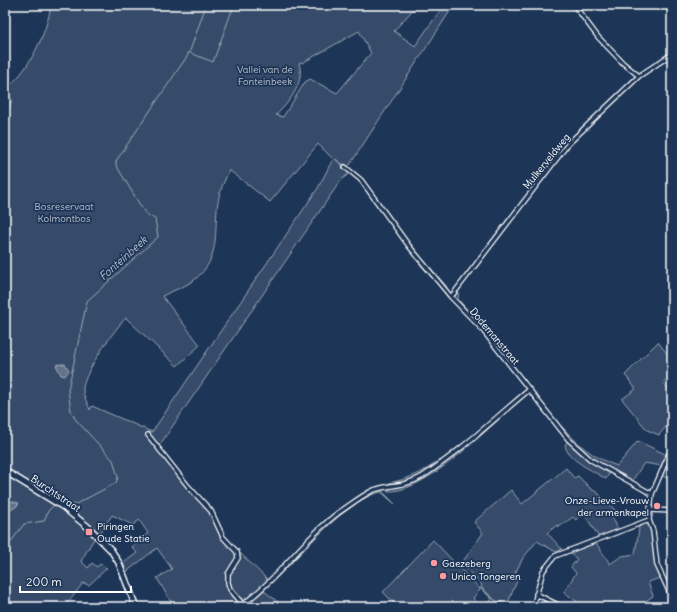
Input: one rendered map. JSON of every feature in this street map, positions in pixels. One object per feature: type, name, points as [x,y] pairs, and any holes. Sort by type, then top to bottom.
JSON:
[{"type":"street","points":[[574,5],[598,37],[623,63],[639,76]]},
{"type":"street","name":"Mulkerveldweg","points":[[451,297],[568,144],[639,76],[672,54]]},
{"type":"street","name":"Dodemanstraat","points":[[345,167],[361,180],[409,246],[451,297],[481,328],[563,434],[591,460],[652,494]]},
{"type":"street","points":[[148,435],[188,486],[211,511],[223,537],[237,552],[238,558],[228,574],[228,583],[230,589],[242,606],[264,588],[337,514],[374,490],[402,486],[422,476],[472,439],[529,390]]},
{"type":"street","points":[[672,447],[652,494],[651,510],[648,520],[653,531],[657,565],[672,598]]},
{"type":"street","name":"Burchtstraat","points":[[5,471],[62,506],[95,534],[116,557],[136,607]]},
{"type":"street","points":[[651,510],[672,511]]},
{"type":"street","points":[[533,607],[543,571],[555,556],[648,520]]},
{"type":"street","points":[[536,594],[562,607]]},
{"type":"green space","points":[[51,5],[417,5],[394,31],[415,46],[444,5],[454,5],[349,166],[347,167],[335,159],[351,172],[341,180],[159,446],[150,435],[158,450],[194,496],[213,515],[218,530],[227,544],[237,553],[227,578],[231,591],[240,604],[236,607],[174,607],[157,578],[172,569],[157,548],[125,573],[122,564],[137,553],[132,547],[148,533],[139,520],[133,525],[112,515],[99,535],[68,506],[5,467],[5,118],[12,100],[5,89],[29,63],[41,40]],"holes":[[[359,31],[371,53],[337,93],[310,79],[305,82],[283,117],[276,115],[291,98],[295,91],[300,77],[299,63],[302,63]],[[318,144],[333,159],[318,188],[152,432],[92,406],[90,410],[83,392],[84,382],[100,352],[126,318],[177,366],[200,345],[162,296],[193,281],[203,272],[209,262],[215,240],[220,193],[229,170],[270,202]]]},
{"type":"green space","points":[[408,242],[447,287],[444,291],[410,253],[414,250]]},
{"type":"green space","points":[[459,288],[458,299],[509,360],[508,361],[455,300],[455,293]]},
{"type":"green space","points":[[658,342],[672,360],[672,381],[669,378],[663,382],[672,393],[672,408],[669,407],[668,414],[672,420],[659,435],[647,430],[622,399],[636,389],[625,375]]},
{"type":"green space","points":[[499,417],[500,418],[463,452],[431,475],[416,484],[401,490],[387,491],[389,483],[416,474],[440,460],[443,463]]},
{"type":"green space","points":[[561,426],[586,450],[600,459],[617,466],[638,441],[667,455],[662,466],[644,463],[632,481],[595,464],[610,472],[606,479],[582,465],[571,456],[565,445],[569,439],[560,428]]},
{"type":"green space","points":[[667,460],[672,464],[672,480],[660,475]]},
{"type":"green space","points":[[566,468],[574,478],[578,476],[616,511],[611,514],[618,529],[599,537],[584,514],[576,520],[573,517],[559,527],[557,525],[547,533],[562,549],[556,552],[537,541],[523,558],[512,579],[517,581],[507,605],[496,601],[481,587],[482,585],[461,564],[483,533],[474,522],[511,490],[522,504]]},
{"type":"green space","points":[[5,474],[60,507],[95,537],[81,561],[88,568],[92,563],[97,567],[100,564],[107,568],[89,585],[83,583],[65,607],[5,607],[5,510],[13,509],[19,504],[5,500]]},
{"type":"green space","points":[[381,490],[395,504],[381,492],[367,497],[352,506],[323,531],[271,583],[327,524],[370,493]]},
{"type":"green space","points":[[645,522],[651,528],[654,560],[660,578],[648,582],[653,596],[647,600],[651,605],[656,603],[659,607],[584,607],[564,592],[576,573],[571,567],[577,559],[570,553],[596,543],[610,564],[622,556],[635,554],[639,529],[637,525]]},
{"type":"green space","name":"Gaezeberg","points":[[433,540],[480,588],[473,598],[480,607],[398,607],[383,592]]},
{"type":"green space","points":[[239,552],[269,581],[244,602],[232,589],[229,576],[239,557]]},
{"type":"green space","points":[[480,588],[497,601],[508,607],[485,607],[492,599]]},
{"type":"green space","points":[[263,590],[284,607],[246,607],[246,604]]},
{"type":"shaded area","points":[[65,364],[69,370],[65,376],[61,375],[56,365]]},
{"type":"shaded area","points":[[5,500],[19,503],[13,509],[5,510]]},
{"type":"waterway","points":[[190,51],[206,5]]},
{"type":"waterway","name":"Fonteinbeek","points":[[57,499],[59,497],[74,505],[116,483],[118,477],[113,460],[76,420],[71,411],[68,390],[87,301],[158,237],[155,219],[146,214],[143,210],[116,165],[116,161],[188,55],[188,52],[213,62],[234,5]]},
{"type":"waterway","name":"Fonteinbeek","points":[[5,550],[24,524],[44,521],[48,511],[54,505]]},
{"type":"place","name":"Onze-Lieve-Vrouw der armenkapel","points":[[657,506]]},
{"type":"place","name":"Piringen Oude Statie","points":[[89,532]]},
{"type":"place","name":"Gaezeberg","points":[[434,563]]},
{"type":"place","name":"Unico Tongeren","points":[[443,576]]},
{"type":"park label","name":"Vallei van de Fonteinbeek","points":[[265,74]]},
{"type":"park label","name":"Bosreservaat Kolmontbos","points":[[64,212]]}]
